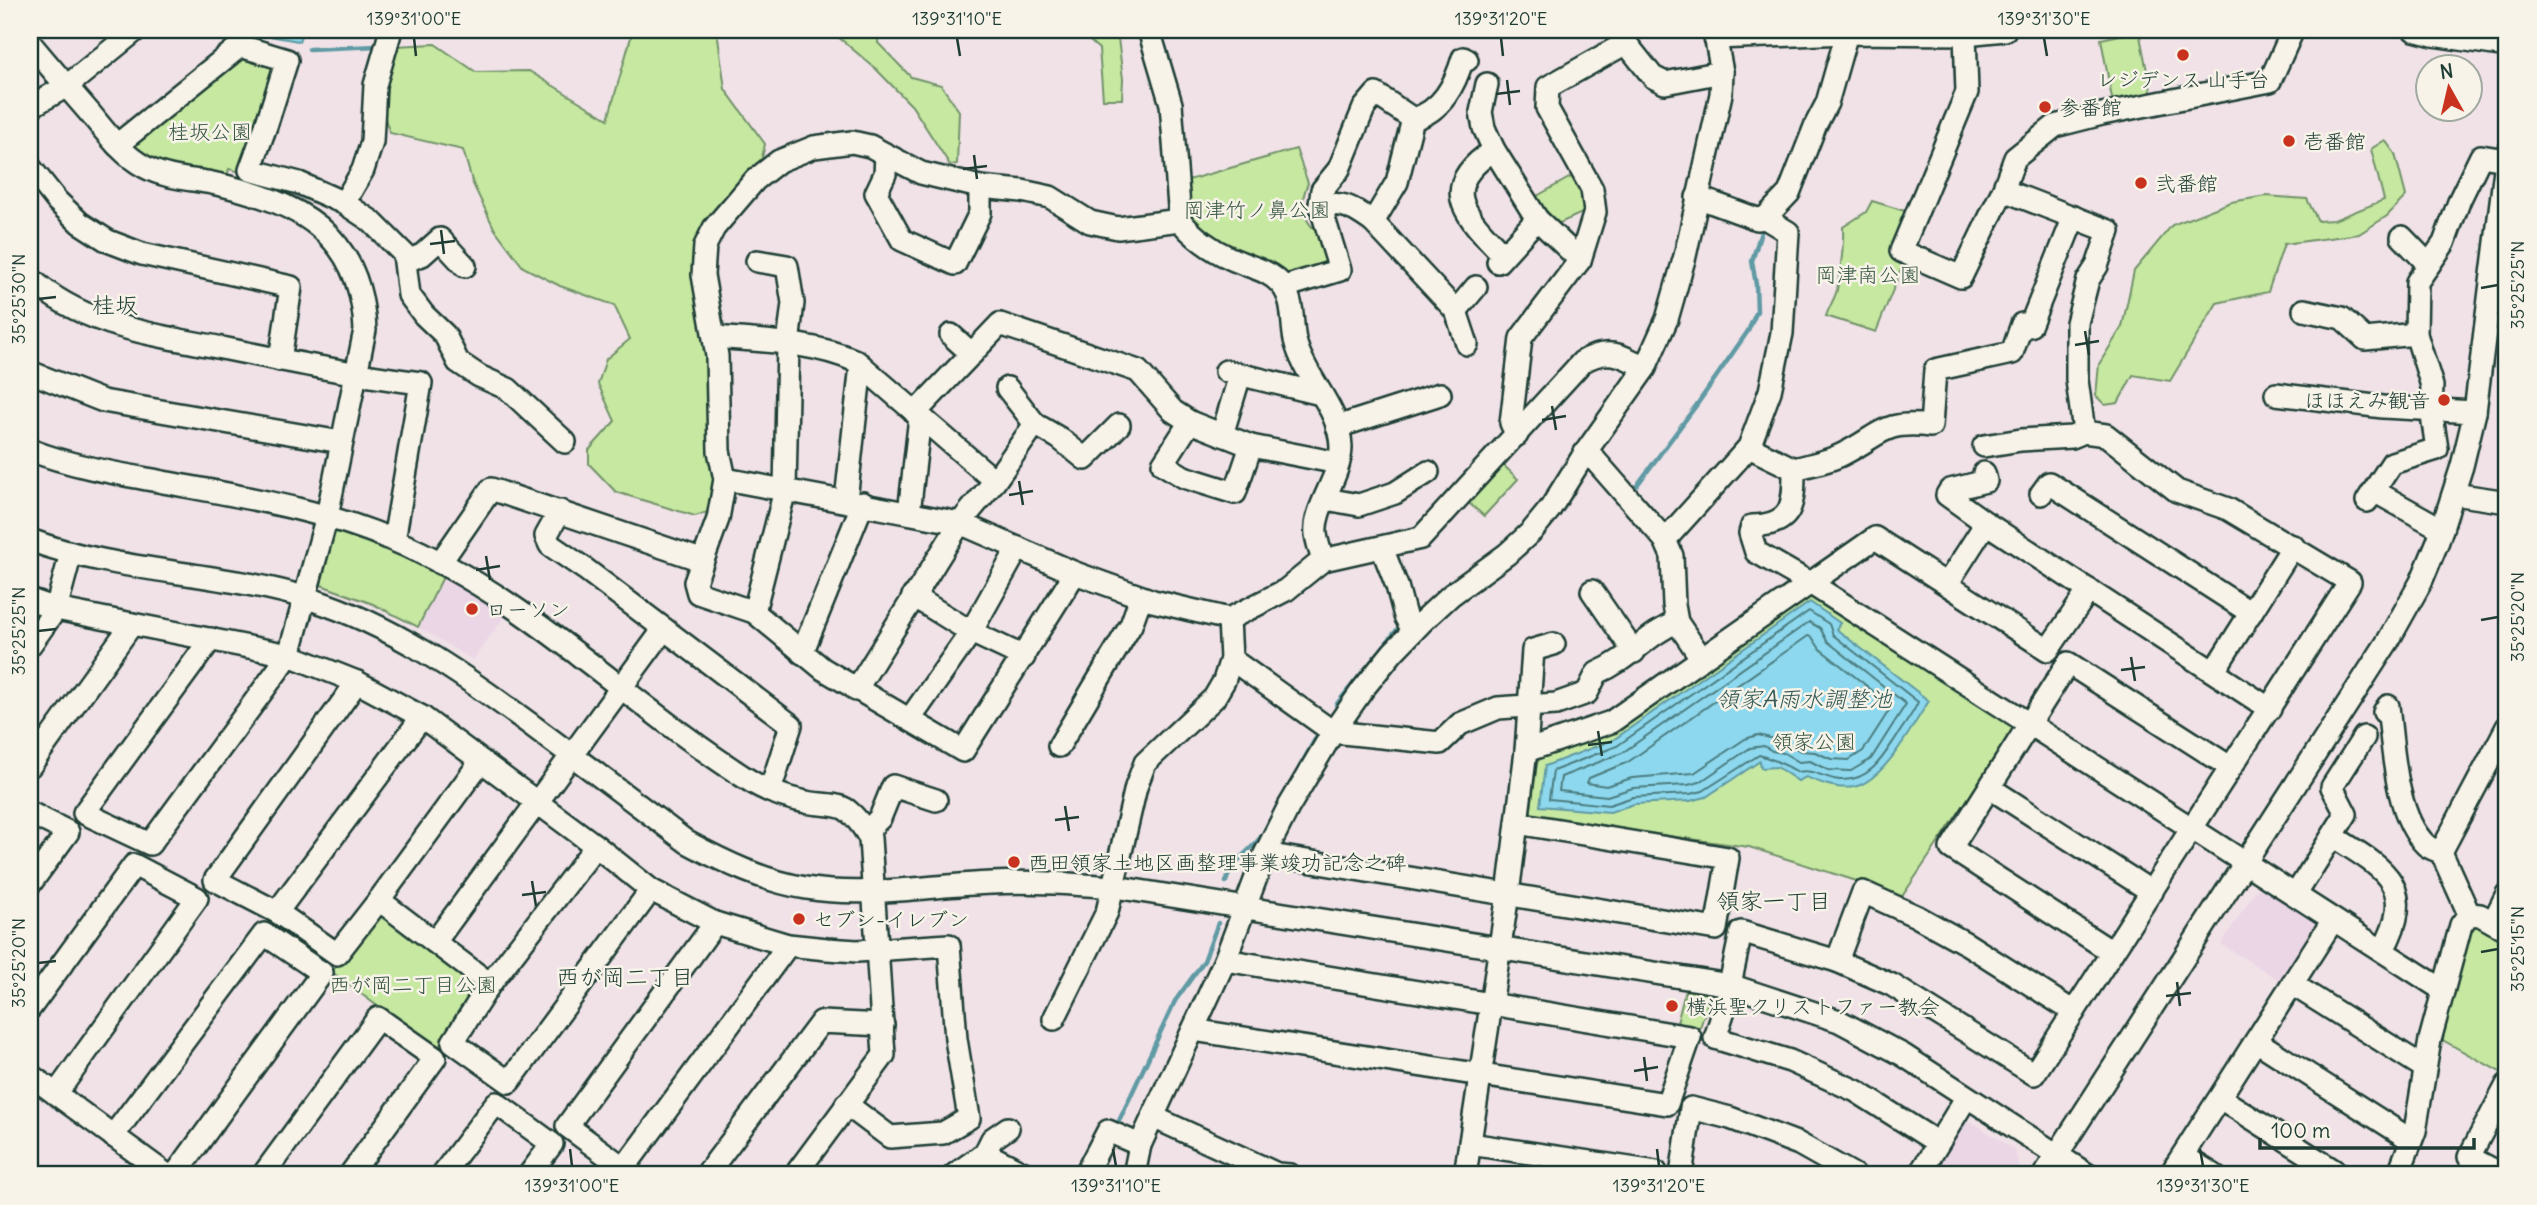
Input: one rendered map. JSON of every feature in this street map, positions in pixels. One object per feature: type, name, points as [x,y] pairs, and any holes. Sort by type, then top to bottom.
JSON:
[{"type":"street","points":[[30,107],[67,86],[136,30]]},
{"type":"street","points":[[344,203],[363,170],[372,142],[375,85],[391,30]]},
{"type":"street","points":[[1149,30],[1171,104],[1180,220],[1189,232],[1229,258],[1272,274],[1284,287],[1292,308],[1299,352],[1337,427],[1340,447],[1338,463],[1318,517],[1315,533],[1322,560]]},
{"type":"street","points":[[1134,1175],[1140,1145],[1225,960],[1265,854],[1288,808],[1333,732],[1363,688],[1413,631],[1451,595],[1507,554],[1532,531],[1550,509],[1585,453],[1645,368],[1667,319],[1685,256],[1721,94],[1722,72],[1714,34],[1965,34],[2004,30]]},
{"type":"street","points":[[1965,34],[1967,92],[1901,251],[1961,277],[2003,190],[2015,158],[2055,126],[2270,80],[2293,30]]},
{"type":"street","points":[[2414,30],[2507,46]]},
{"type":"street","points":[[1765,218],[1789,193],[1827,103],[1849,32]]},
{"type":"street","points":[[1517,435],[1511,423],[1521,338],[1562,291],[1580,260],[1595,212],[1592,189],[1547,108],[1548,87],[1627,36],[1653,77],[1665,83],[1722,72]]},
{"type":"street","points":[[30,43],[117,145],[144,167],[163,174],[242,190],[270,199],[322,228],[342,249],[364,301],[365,330],[327,516],[289,655],[150,844],[85,813],[211,639]]},
{"type":"street","points":[[117,145],[240,46],[287,60],[250,170],[299,183],[344,203],[371,221],[404,254],[409,295],[424,315],[445,335],[458,362],[479,376],[508,389],[565,442]]},
{"type":"street","points":[[1284,287],[1340,271],[1320,205],[1322,190],[1339,169],[1364,108],[1376,94],[1413,119],[1428,115],[1451,90],[1463,58],[1467,60]]},
{"type":"street","points":[[1487,84],[1481,112],[1484,128],[1494,150],[1537,219],[1580,260]]},
{"type":"street","points":[[1373,222],[1397,182],[1413,119]]},
{"type":"street","points":[[1075,573],[963,751],[856,690],[802,653],[754,612],[698,593],[695,582],[718,519],[725,479],[719,451],[715,337],[703,275],[705,246],[714,228],[755,180],[779,161],[814,147],[833,143],[852,142],[870,146],[921,173],[980,187],[1050,197],[1090,222],[1118,228],[1180,220]]},
{"type":"street","points":[[1494,150],[1474,163],[1464,181],[1462,206],[1470,219],[1500,259],[1537,219]]},
{"type":"street","points":[[886,155],[886,174],[876,193],[902,240],[955,264],[980,213],[980,187]]},
{"type":"street","points":[[2044,1175],[2388,640],[2421,582],[2442,529],[2454,494],[2474,412],[2507,157],[2481,156],[2460,198],[2444,243],[2417,282],[2416,334],[2432,386],[2431,409],[2437,449],[2392,463],[2371,496],[2442,529]]},
{"type":"street","points":[[30,167],[57,201],[80,223],[108,241],[142,254],[291,287],[280,360]]},
{"type":"street","points":[[2003,190],[2109,231],[2097,266],[2088,280],[2077,323],[2077,380],[2084,432]]},
{"type":"street","points":[[1665,540],[1749,447],[1770,391],[1782,333],[1788,232],[1765,218],[1757,219],[1697,197]]},
{"type":"street","points":[[1320,205],[1337,203],[1352,207],[1373,222],[1456,311],[1467,344]]},
{"type":"street","points":[[1749,447],[1794,469],[1839,457],[1885,427],[1908,424],[1931,426],[1935,370],[2012,353],[2022,324],[2029,326],[2074,217]]},
{"type":"street","points":[[2402,237],[2429,265]]},
{"type":"street","points":[[406,261],[422,255],[440,239],[465,266]]},
{"type":"street","points":[[754,612],[785,490],[788,344],[793,303],[788,266],[757,261]]},
{"type":"street","points":[[30,278],[54,298],[112,326],[356,375],[421,383],[394,540]]},
{"type":"street","points":[[1456,311],[1476,288]]},
{"type":"street","points":[[2304,310],[2342,318],[2365,339],[2416,334]]},
{"type":"street","points":[[909,513],[918,415],[1000,324],[1138,371],[1173,411],[1189,422],[1251,446],[1338,463]]},
{"type":"street","points":[[951,335],[972,354]]},
{"type":"street","points":[[715,337],[788,344],[842,355],[861,365],[995,481]]},
{"type":"street","points":[[725,479],[960,523],[1075,573],[1141,597],[1228,619],[1286,590],[1322,560],[1421,538],[1471,472],[1517,435],[1594,349],[1645,368]]},
{"type":"street","points":[[802,653],[854,502],[861,365]]},
{"type":"street","points":[[1222,435],[1233,373],[1321,394]]},
{"type":"street","points":[[33,380],[103,401],[341,443]]},
{"type":"street","points":[[1007,388],[1035,424],[1059,438],[1085,459],[1119,425]]},
{"type":"street","points":[[1337,427],[1440,394]]},
{"type":"street","points":[[2276,394],[2383,407],[2474,412]]},
{"type":"street","points":[[1189,422],[1163,464],[1184,477],[1235,493],[1251,446]]},
{"type":"street","points":[[856,690],[960,523],[995,481],[1035,424]]},
{"type":"street","points":[[1938,1143],[1856,1091],[1790,1061],[1715,1038],[1741,932],[1837,961],[1892,985],[2034,1074],[2350,582],[2228,509],[2177,491],[2106,435],[2084,432],[2072,438],[2021,440],[1984,446]]},
{"type":"street","points":[[30,450],[74,465],[251,498],[327,516],[394,540],[440,563],[512,607],[749,781],[770,791],[806,802],[845,808],[870,838],[884,1055],[795,1175]]},
{"type":"street","points":[[1585,453],[1595,460],[1665,540],[1672,556],[1677,622],[1702,659]]},
{"type":"street","points":[[1794,469],[1792,496],[1785,518],[1768,525],[1752,526],[1750,533],[1756,552],[1810,583],[2443,990]]},
{"type":"street","points":[[1326,499],[1359,505],[1395,493],[1428,472]]},
{"type":"street","points":[[1984,473],[1986,481],[1950,490],[1947,495],[2270,709]]},
{"type":"street","points":[[2041,494],[2049,483],[2251,613]]},
{"type":"street","points":[[440,563],[491,489],[701,560]]},
{"type":"street","points":[[2454,494],[2501,501],[2507,499]]},
{"type":"street","points":[[560,511],[546,536],[550,545],[791,725],[770,791]]},
{"type":"street","points":[[1947,584],[1986,523]]},
{"type":"street","points":[[1526,751],[1611,722],[1875,538],[2048,650],[2088,590]]},
{"type":"street","points":[[30,540],[71,553],[306,598],[357,617],[422,649],[462,674],[687,842],[760,877],[806,888],[875,891],[993,883],[1115,887],[1730,985],[1839,1021],[1903,1055],[2088,1175]]},
{"type":"street","points":[[2214,671],[2293,546]]},
{"type":"street","points":[[910,719],[971,632],[1018,548]]},
{"type":"street","points":[[1382,548],[1405,616],[1413,631]]},
{"type":"street","points":[[30,645],[56,609],[71,553]]},
{"type":"street","points":[[1592,591],[1634,652]]},
{"type":"street","points":[[913,596],[971,632],[1024,657]]},
{"type":"street","points":[[1059,746],[1131,625],[1141,597]]},
{"type":"street","points":[[30,600],[56,609],[289,655],[357,682],[422,718],[652,890],[715,923],[788,945],[857,951],[949,945],[956,1039],[969,1118],[943,1133],[890,1138],[846,1104]]},
{"type":"street","points":[[1054,1019],[1107,912],[1115,887],[1136,787],[1145,763],[1214,698],[1224,681],[1231,659],[1228,619]]},
{"type":"street","points":[[1231,659],[1333,732],[1440,743],[1460,724],[1498,708],[1556,704],[1587,693],[1598,673],[1615,666],[1661,628],[1677,622]]},
{"type":"street","points":[[30,766],[132,624]]},
{"type":"street","points":[[435,942],[664,629]]},
{"type":"street","points":[[1465,1175],[1508,894],[1526,751],[1533,650],[1554,644]]},
{"type":"street","points":[[2112,952],[1951,848],[2028,723],[2068,663],[2231,767]]},
{"type":"street","points":[[357,682],[215,880],[277,912],[337,954],[481,761]]},
{"type":"street","points":[[2384,712],[2388,706],[2400,790],[2408,820],[2426,846],[2441,852],[2469,914]]},
{"type":"street","points":[[277,912],[422,718]]},
{"type":"street","points":[[2441,852],[2507,727]]},
{"type":"street","points":[[2296,894],[2346,814],[2332,788],[2364,737]]},
{"type":"street","points":[[866,832],[880,818],[893,786],[936,800]]},
{"type":"street","points":[[1990,788],[2152,892]]},
{"type":"street","points":[[30,813],[68,832],[30,884]]},
{"type":"street","points":[[1265,854],[1716,929],[1728,858],[1517,823]]},
{"type":"street","points":[[2334,837],[2378,864],[2395,890],[2397,919],[2382,950]]},
{"type":"street","points":[[596,846],[490,984],[453,1042],[509,1082],[652,890]]},
{"type":"street","points":[[30,1008],[134,865],[197,898],[56,1094]]},
{"type":"street","points":[[1837,961],[1863,892],[1967,943],[2074,1012]]},
{"type":"street","points":[[2469,914],[2480,915],[2500,926],[2507,894]]},
{"type":"street","points":[[379,900],[490,984]]},
{"type":"street","points":[[2398,1175],[2412,1140],[2443,990],[2461,925],[2469,914]]},
{"type":"street","points":[[2170,1175],[2333,920]]},
{"type":"street","points":[[715,923],[567,1126],[624,1168],[788,945]]},
{"type":"street","points":[[113,1136],[264,934],[322,974],[175,1175]]},
{"type":"street","points":[[1193,1030],[1667,1104],[1690,1037],[1225,960]]},
{"type":"street","points":[[2292,984],[2425,1068]]},
{"type":"street","points":[[263,1175],[378,1018],[435,1058],[350,1175]]},
{"type":"street","points":[[706,1175],[821,1022],[883,1025]]},
{"type":"street","points":[[2256,1041],[2412,1140]]},
{"type":"street","points":[[30,1075],[167,1175]]},
{"type":"street","points":[[2503,1175],[2469,1157],[2507,1085]]},
{"type":"street","points":[[1919,1175],[1966,1098]]},
{"type":"street","points":[[2220,1098],[2341,1175]]},
{"type":"street","points":[[442,1175],[496,1103],[552,1144],[529,1175]]},
{"type":"street","points":[[1681,1175],[1691,1108],[1730,1118],[1799,1143],[1854,1175]]},
{"type":"street","points":[[1153,1117],[1277,1174],[1290,1175]]},
{"type":"street","points":[[954,1175],[985,1153],[992,1139],[1008,1128]]},
{"type":"street","points":[[1086,1175],[1108,1131],[1140,1145]]},
{"type":"street","points":[[1470,1144],[1656,1172],[1656,1175]]},
{"type":"street","points":[[985,1153],[1028,1175]]},
{"type":"street","points":[[2183,1156],[2214,1175]]},
{"type":"shaded area","points":[[444,575],[507,613],[473,660],[418,627]]},
{"type":"shaded area","points":[[2266,887],[2319,921],[2320,926],[2284,983],[2221,944],[2256,890]]},
{"type":"shaded area","points":[[1972,1122],[2015,1150],[2020,1170],[2017,1175],[1933,1175],[1964,1123]]},
{"type":"green space","points":[[633,30],[717,30],[725,89],[765,144],[760,167],[705,239],[716,490],[711,511],[695,516],[616,492],[589,464],[589,450],[615,421],[598,384],[606,359],[630,339],[614,305],[560,286],[523,267],[494,228],[473,184],[463,150],[390,133],[383,110],[385,79],[395,46],[435,44],[476,72],[529,71],[608,119]]},
{"type":"green space","points":[[830,30],[879,30],[878,43],[911,77],[941,85],[959,111],[957,164],[950,165],[912,106],[876,69]]},
{"type":"green space","points":[[1081,30],[1117,30],[1123,79],[1122,99],[1103,99],[1099,49]]},
{"type":"green space","points":[[2139,31],[2152,96],[2113,104],[2101,39]]},
{"type":"green space","name":"桂坂公園","points":[[237,55],[278,68],[241,172],[229,169],[226,179],[175,170],[132,149],[132,139]]},
{"type":"green space","points":[[2385,140],[2395,154],[2406,196],[2387,216],[2359,234],[2284,244],[2268,292],[2217,303],[2170,381],[2133,375],[2118,403],[2105,405],[2096,396],[2099,364],[2122,327],[2134,271],[2172,225],[2231,202],[2266,196],[2307,199],[2318,221],[2334,220],[2384,200],[2371,149]]},
{"type":"green space","name":"岡津竹ノ鼻公園","points":[[1296,149],[1308,183],[1303,200],[1304,211],[1312,227],[1321,224],[1331,262],[1288,276],[1230,249],[1202,232],[1192,221],[1187,208],[1185,181]]},
{"type":"green space","points":[[1578,173],[1589,210],[1553,226],[1530,200]]},
{"type":"green space","name":"岡津南公園","points":[[1872,201],[1908,212],[1891,256],[1904,262],[1876,332],[1826,316],[1837,290],[1843,227],[1866,212]]},
{"type":"green space","points":[[1499,461],[1518,479],[1484,516],[1464,499]]},
{"type":"green space","points":[[339,525],[444,575],[418,627],[373,604],[321,585],[331,530]]},
{"type":"green space","name":"領家公園","points":[[1805,598],[1814,598],[2012,725],[2013,732],[1901,898],[1863,883],[1749,847],[1530,817],[1537,763],[1541,757],[1615,732]]},
{"type":"green space","name":"西が岡二丁目公園","points":[[383,913],[478,983],[480,990],[436,1050],[332,972],[376,914]]},
{"type":"green space","points":[[2476,924],[2507,941],[2507,1068],[2504,1074],[2439,1038],[2470,928]]},
{"type":"green space","points":[[1686,988],[1711,992],[1700,1028],[1677,1023]]},
{"type":"water","points":[[235,30],[303,30],[299,41]]},
{"type":"water","name":"領家A雨水調整池","points":[[1810,602],[1840,623],[1836,629],[1929,701],[1897,751],[1876,774],[1854,787],[1842,788],[1806,777],[1798,781],[1777,767],[1761,768],[1760,761],[1706,797],[1690,801],[1634,804],[1610,812],[1540,806],[1545,766],[1613,740]]},
{"type":"waterway","points":[[309,49],[378,46]]},
{"type":"waterway","points":[[1635,488],[1748,331],[1757,311],[1752,261],[1765,227]]},
{"type":"waterway","points":[[1336,705],[1401,625]]},
{"type":"waterway","points":[[1226,882],[1232,867],[1263,834],[1319,732]]},
{"type":"waterway","points":[[1119,1121],[1175,1001],[1204,961],[1218,923]]},
{"type":"place","name":"レジデンス 山手台","points":[[2183,55]]},
{"type":"place","name":"参番館","points":[[2045,107]]},
{"type":"place","name":"壱番館","points":[[2289,141]]},
{"type":"place","name":"弐番館","points":[[2141,183]]},
{"type":"place","name":"ほほえみ観音","points":[[2444,400]]},
{"type":"place","name":"ローソン","points":[[472,609]]},
{"type":"place","name":"西田領家土地区画整理事業竣功記念之碑","points":[[1014,862]]},
{"type":"place","name":"セブン-イレブン","points":[[799,919]]},
{"type":"place","name":"横浜聖クリストファー教会","points":[[1672,1006]]},
{"type":"district","name":"桂坂","points":[[115,304]]},
{"type":"district","name":"領家一丁目","points":[[1774,900]]},
{"type":"district","name":"西が岡二丁目","points":[[625,976]]}]
